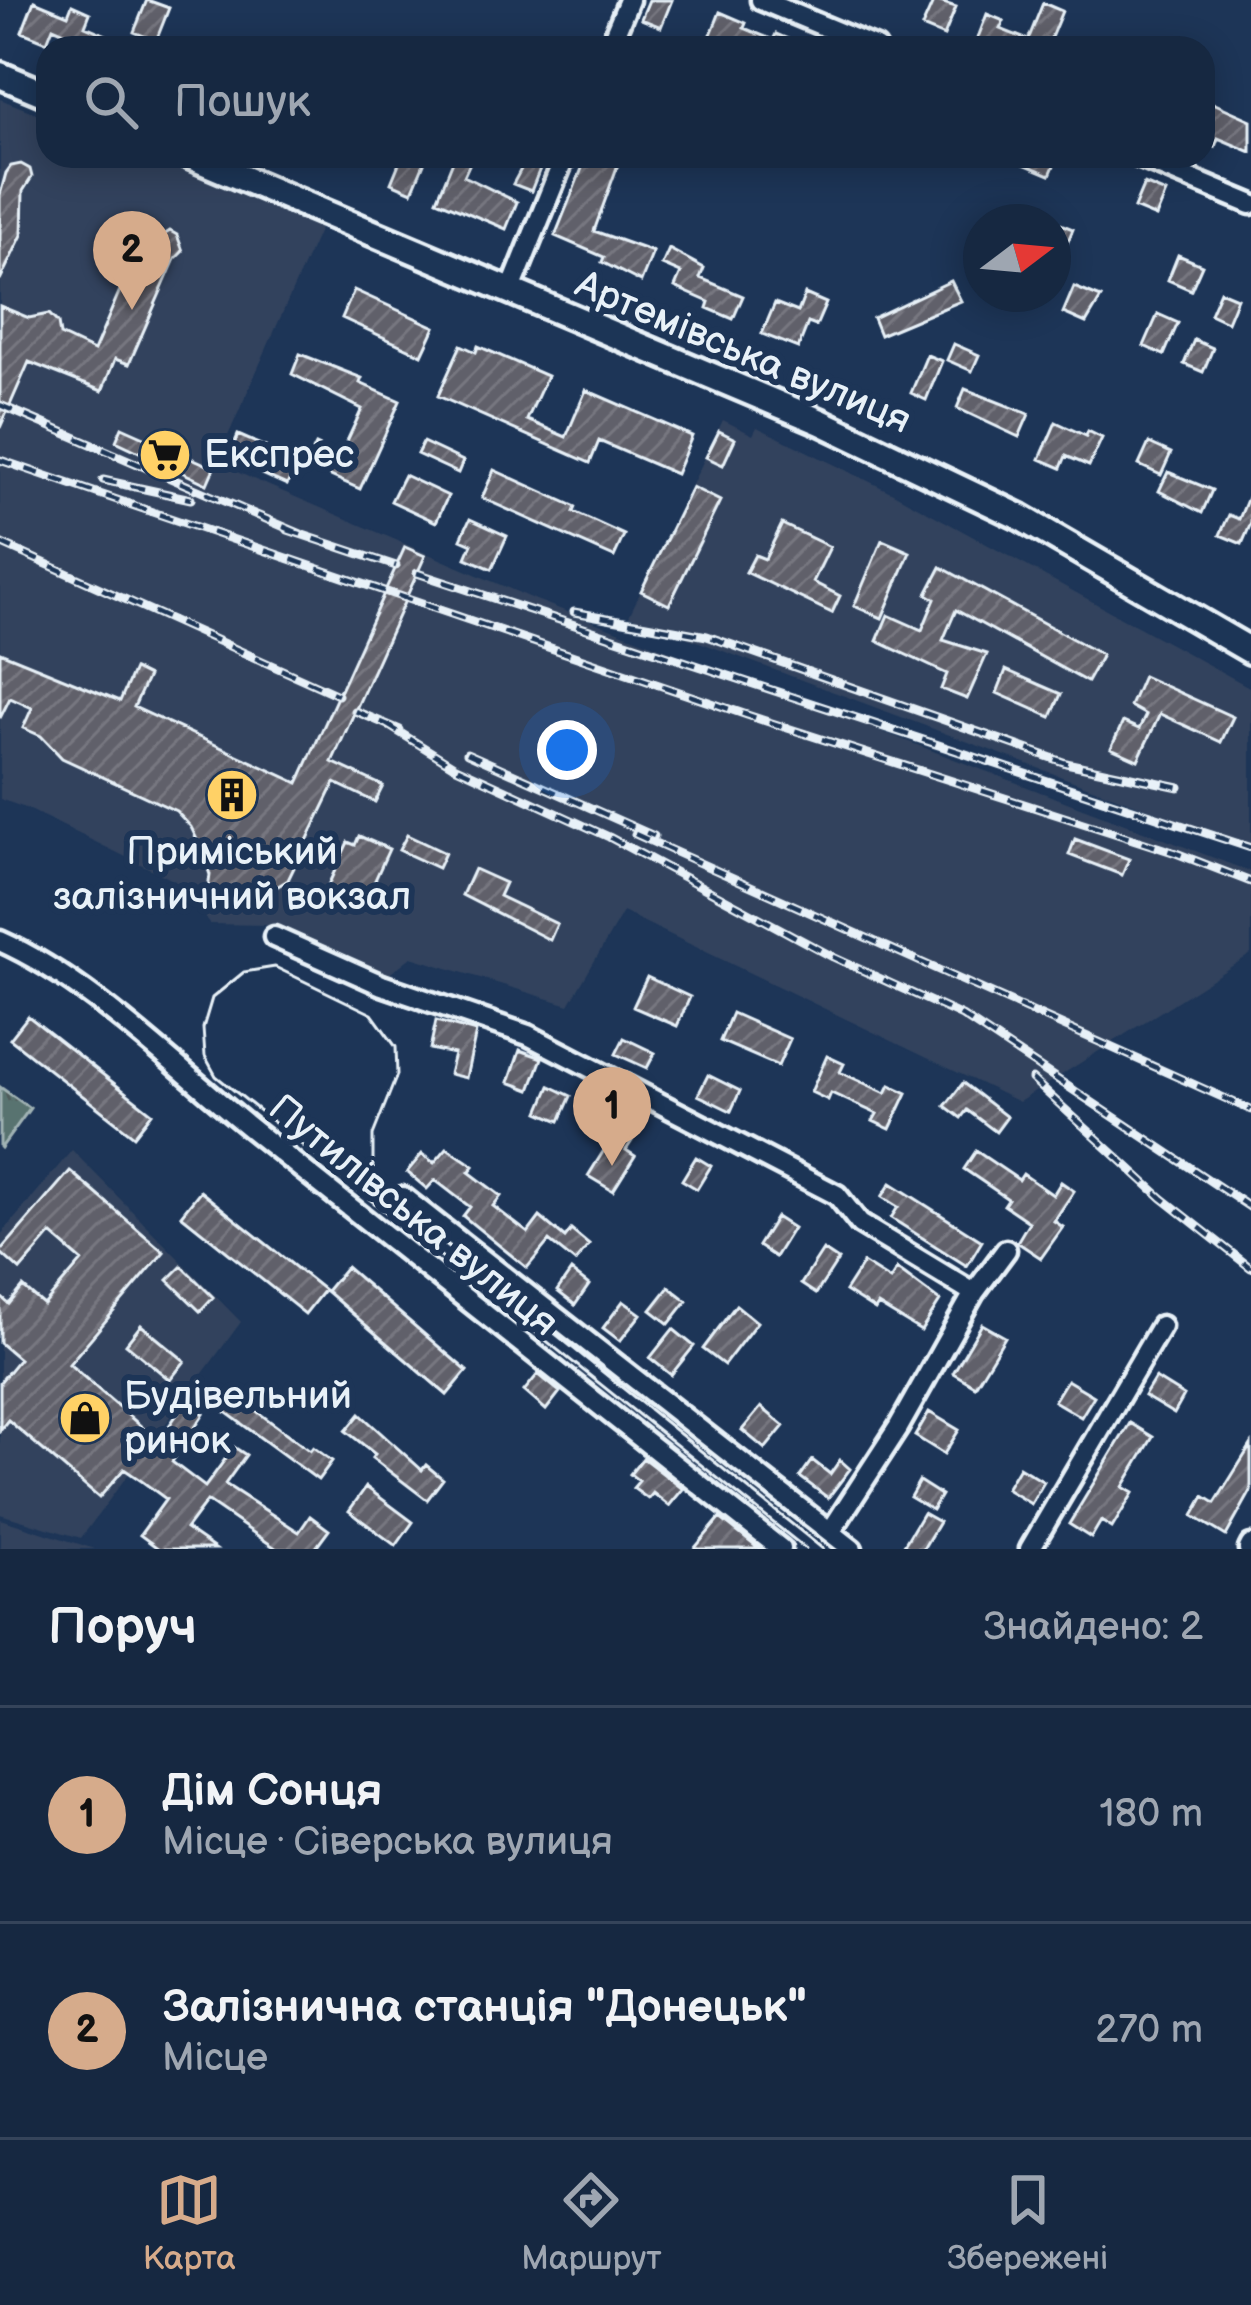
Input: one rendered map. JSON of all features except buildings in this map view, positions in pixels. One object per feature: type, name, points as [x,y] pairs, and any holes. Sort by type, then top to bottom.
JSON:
[{"type":"main road","points":[[0,75],[36,90]]},
{"type":"main road","name":"Артемівська вулиця","points":[[218,168],[821,422],[1020,517],[1251,652]]},
{"type":"street","points":[[614,36],[629,0]]},
{"type":"street","points":[[761,0],[847,36]]},
{"type":"street","points":[[510,292],[560,168]]},
{"type":"street","points":[[1165,168],[1251,204]]},
{"type":"street","points":[[274,937],[382,986],[528,1035],[837,1195],[860,1224],[974,1293]]},
{"type":"street","name":"Путилівська вулиця","points":[[0,941],[60,976],[128,1027],[486,1318],[781,1549]]},
{"type":"street","name":"Путилівська вулиця","points":[[403,1197],[852,1549]]},
{"type":"street","points":[[831,1531],[898,1428],[974,1293],[1006,1250]]},
{"type":"street","points":[[1030,1549],[1161,1326]]},
{"type":"shaded area","points":[[0,99],[36,113],[36,168],[175,168],[321,226],[216,463],[536,600],[1251,872],[1251,954],[1019,1102],[623,912],[569,1005],[411,957],[382,980],[266,925],[210,924],[175,881],[0,799]]},
{"type":"shaded area","points":[[723,420],[753,435],[757,427],[893,493],[1251,688],[1251,847],[629,616]]},
{"type":"shaded area","name":"Будівельний ринок","points":[[72,1150],[241,1322],[81,1538],[0,1514],[0,1236]]},
{"type":"shaded area","points":[[0,1519],[95,1549],[0,1549]]},
{"type":"green space","points":[[0,1087],[30,1108],[1,1148],[0,1147]]},
{"type":"tram line","points":[[806,1549],[216,1076],[205,1056],[203,1028],[212,998],[244,972],[275,967],[372,1014],[396,1047],[397,1075],[373,1135],[373,1167],[380,1193],[823,1549]]},
{"type":"railway","points":[[0,405],[301,534]]},
{"type":"railway","points":[[0,460],[1251,882]]},
{"type":"railway","points":[[103,480],[191,499]]},
{"type":"railway","points":[[288,530],[396,566]]},
{"type":"railway","points":[[0,543],[338,695]]},
{"type":"railway","points":[[417,573],[1251,848]]},
{"type":"railway","points":[[574,612],[707,636],[1066,763],[1179,787]]},
{"type":"railway","points":[[355,711],[400,730]]},
{"type":"railway","points":[[386,724],[454,766],[609,837],[833,957],[962,1016],[1251,1208]]},
{"type":"railway","points":[[467,753],[654,836]]},
{"type":"railway","points":[[635,834],[1251,1110]]},
{"type":"railway","points":[[1032,1079],[1162,1198],[1251,1268]]},
{"type":"place","name":"Залізнична станція \"Донецьк\"","points":[[132,310]]},
{"type":"place","name":"Експрес","points":[[165,455]]},
{"type":"place","name":"Приміський залізничний вокзал","points":[[232,795]]},
{"type":"place","name":"Дім Сонця","points":[[612,1166]]},
{"type":"place","name":"Будівельний ринок","points":[[85,1418]]}]
